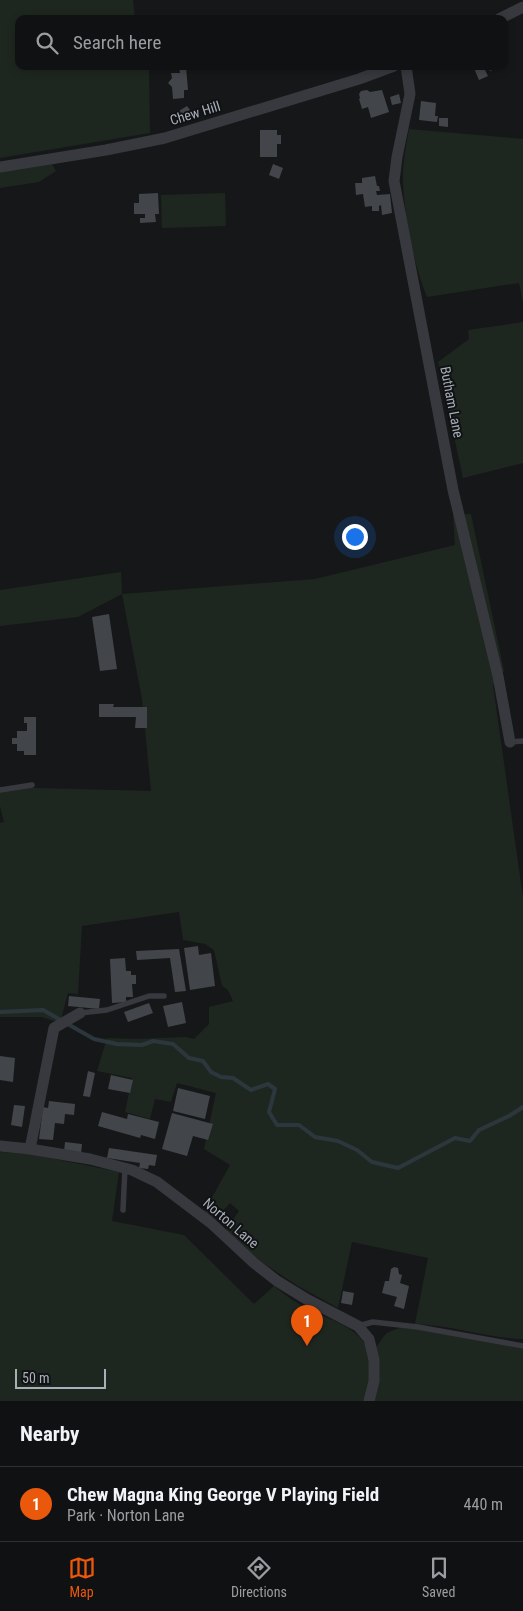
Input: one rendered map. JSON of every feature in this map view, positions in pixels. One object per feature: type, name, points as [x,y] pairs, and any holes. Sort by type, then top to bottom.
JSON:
[{"type":"street","points":[[507,15],[523,7]]},
{"type":"street","name":"Chew Hill","points":[[0,167],[106,150],[165,138],[383,70]]},
{"type":"street","name":"Butham Lane","points":[[407,70],[410,94],[394,181],[453,490],[498,676],[510,742]]},
{"type":"street","points":[[30,1148],[54,1028],[76,1016]]},
{"type":"street","name":"Norton Lane","points":[[0,1146],[30,1148],[90,1159],[125,1168],[157,1182],[211,1223],[254,1263],[277,1281],[308,1300],[358,1326]]},
{"type":"street","points":[[358,1326],[369,1339],[374,1360],[374,1381],[369,1401]]},
{"type":"lane","points":[[510,742],[523,741]]},
{"type":"lane","points":[[0,790],[32,785]]},
{"type":"lane","points":[[76,1016],[108,1010],[149,996],[164,996]]},
{"type":"lane","points":[[123,1210],[125,1168]]},
{"type":"lane","points":[[358,1326],[373,1322],[418,1327],[523,1346]]},
{"type":"shaded area","points":[[0,0],[133,0],[135,15],[15,15],[15,70],[149,70],[150,133],[0,158]]},
{"type":"shaded area","points":[[409,129],[523,139],[523,302],[519,283],[427,297],[414,256],[404,197],[404,156]]},
{"type":"shaded area","points":[[52,164],[56,171],[39,182],[0,188],[0,172]]},
{"type":"shaded area","points":[[225,193],[226,226],[162,228],[161,195]]},
{"type":"shaded area","points":[[523,322],[523,463],[463,478],[438,362],[469,339],[468,330]]},
{"type":"shaded area","points":[[471,514],[504,671],[493,685],[523,898],[523,1339],[415,1324],[428,1258],[352,1242],[338,1308],[298,1286],[260,1261],[226,1230],[239,1211],[230,1203],[216,1219],[204,1212],[230,1165],[204,1149],[216,1093],[177,1083],[171,1102],[155,1099],[150,1119],[125,1112],[132,1078],[97,1071],[107,1038],[186,1037],[194,1039],[209,1024],[209,1007],[233,1001],[228,990],[222,986],[214,950],[205,944],[183,940],[179,912],[82,926],[78,994],[68,993],[60,1023],[42,1017],[0,1017],[0,823],[4,822],[0,806],[0,787],[151,791],[142,699],[122,594],[315,579],[455,545],[453,515]]},
{"type":"shaded area","points":[[121,572],[122,594],[78,617],[0,626],[0,590]]},
{"type":"shaded area","points":[[0,1152],[31,1154],[119,1172],[112,1221],[184,1235],[254,1304],[274,1286],[299,1304],[333,1320],[358,1335],[367,1348],[370,1363],[365,1401],[0,1401]]},
{"type":"shaded area","points":[[400,1328],[419,1329],[523,1349],[523,1401],[374,1401],[375,1348],[384,1335]]},
{"type":"building","points":[[180,70],[186,70],[188,90],[184,90],[184,98],[173,99],[172,87],[168,83],[172,78],[171,73],[180,73]]},
{"type":"building","points":[[475,70],[485,70],[488,76],[479,80]]},
{"type":"building","points":[[367,90],[370,92],[382,90],[389,112],[371,118],[368,107],[362,109],[359,94],[361,91]]},
{"type":"building","points":[[399,94],[401,103],[392,105],[390,97]]},
{"type":"building","points":[[421,101],[436,103],[435,116],[438,116],[437,122],[419,120]]},
{"type":"building","points":[[187,106],[194,115],[180,124],[174,114]]},
{"type":"building","points":[[439,118],[448,118],[448,127],[439,126]]},
{"type":"building","points":[[260,130],[277,130],[277,135],[281,135],[281,144],[277,144],[277,157],[260,157]]},
{"type":"building","points":[[273,164],[283,168],[279,179],[269,175]]},
{"type":"building","points":[[375,176],[380,191],[376,191],[377,195],[390,194],[392,213],[382,215],[381,205],[379,206],[379,211],[372,211],[372,206],[365,207],[363,194],[356,195],[355,183],[362,183],[362,178]]},
{"type":"building","points":[[158,193],[159,214],[155,214],[156,222],[140,223],[140,218],[145,218],[145,214],[134,214],[134,203],[139,203],[139,194]]},
{"type":"building","points":[[109,614],[117,669],[100,671],[92,617]]},
{"type":"building","points":[[99,704],[114,704],[113,707],[147,707],[147,728],[135,728],[136,717],[99,717]]},
{"type":"building","points":[[24,717],[36,717],[36,755],[24,755],[24,751],[17,751],[17,744],[12,744],[12,738],[17,738],[17,731],[27,731],[27,723],[24,723]]},
{"type":"building","points":[[198,946],[199,955],[211,953],[215,986],[190,990],[184,948]]},
{"type":"building","points":[[179,949],[186,991],[175,992],[170,958],[137,960],[136,951]]},
{"type":"building","points":[[125,958],[126,971],[131,971],[131,975],[136,975],[136,984],[132,984],[133,997],[126,997],[126,1002],[112,1003],[110,959]]},
{"type":"building","points":[[69,996],[100,999],[99,1009],[68,1006]]},
{"type":"building","points":[[182,1002],[186,1023],[168,1027],[163,1006]]},
{"type":"building","points":[[149,1003],[153,1013],[128,1022],[124,1012]]},
{"type":"building","points":[[0,1056],[15,1058],[13,1082],[0,1080]]},
{"type":"building","points":[[88,1071],[95,1073],[90,1097],[83,1096]]},
{"type":"building","points":[[111,1075],[133,1080],[130,1093],[108,1089]]},
{"type":"building","points":[[178,1088],[210,1096],[205,1119],[173,1111]]},
{"type":"building","points":[[49,1101],[75,1104],[74,1115],[65,1114],[64,1124],[55,1123],[53,1140],[39,1139],[43,1107],[48,1108]]},
{"type":"building","points":[[14,1105],[25,1106],[22,1127],[11,1125]]},
{"type":"building","points":[[102,1112],[127,1119],[128,1114],[159,1122],[155,1139],[141,1135],[140,1138],[98,1126]]},
{"type":"building","points":[[172,1113],[213,1124],[208,1140],[193,1136],[187,1156],[162,1149]]},
{"type":"building","points":[[65,1142],[82,1144],[81,1154],[64,1152]]},
{"type":"building","points":[[109,1148],[157,1155],[155,1166],[149,1165],[148,1169],[139,1168],[140,1163],[107,1158]]},
{"type":"building","points":[[394,1267],[398,1268],[399,1274],[402,1275],[400,1283],[409,1286],[404,1309],[394,1306],[397,1297],[382,1293],[385,1281],[389,1281],[391,1269]]},
{"type":"building","points":[[343,1291],[354,1293],[352,1305],[341,1303]]},
{"type":"waterway","points":[[0,1012],[43,1010],[94,1039],[117,1044],[142,1045],[153,1041],[173,1044],[189,1058],[203,1061],[211,1072],[221,1077],[233,1078],[251,1090],[268,1084],[275,1089],[269,1112],[277,1125],[299,1125],[315,1137],[338,1141],[357,1150],[372,1162],[398,1168],[455,1138],[470,1141],[479,1130],[523,1107]]},
{"type":"place","name":"Chew Magna King George V Playing Field","points":[[307,1346]]}]
